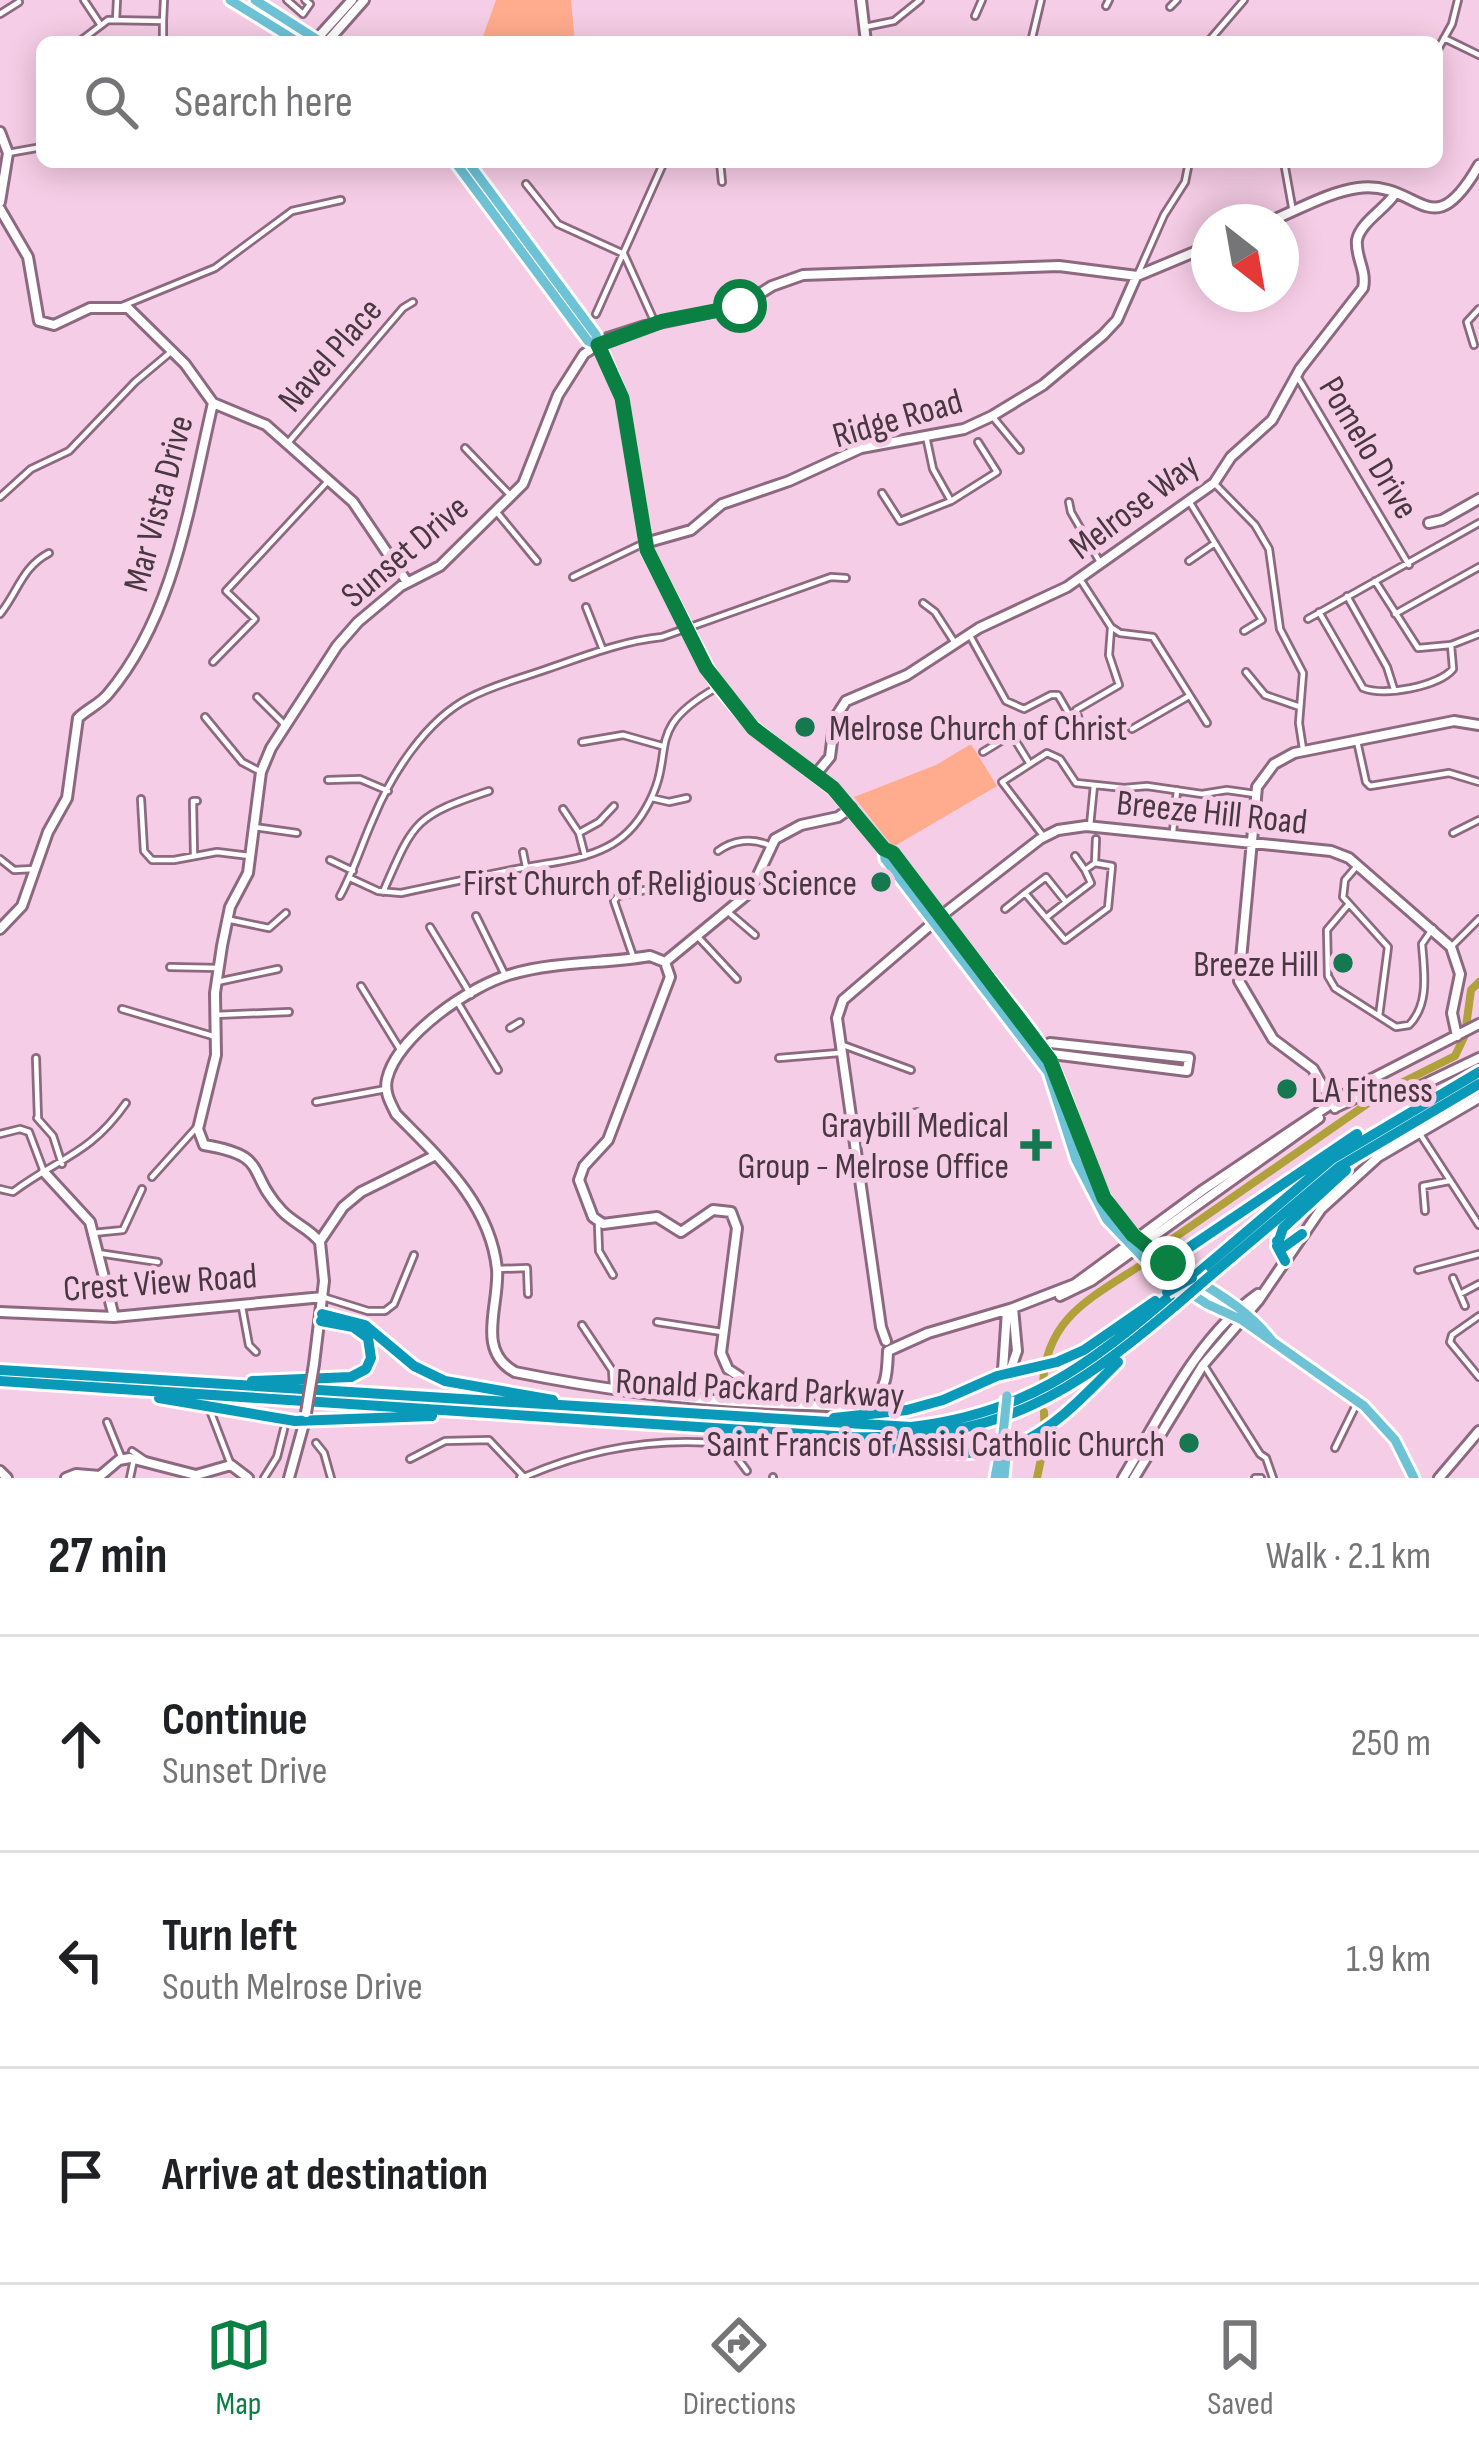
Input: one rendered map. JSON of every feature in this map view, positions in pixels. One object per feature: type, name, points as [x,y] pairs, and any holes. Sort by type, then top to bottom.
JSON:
[{"type":"highway","name":"Ronald Packard Parkway","points":[[1202,1274],[1332,1159],[1479,1072]]},
{"type":"highway","name":"Ronald Packard Parkway","points":[[0,1370],[894,1427],[945,1422],[997,1409],[1080,1370],[1326,1178],[1395,1131],[1479,1084]]},
{"type":"highway","points":[[1167,1270],[1328,1151],[1404,1114]]},
{"type":"highway","points":[[1285,1262],[1277,1251],[1277,1240],[1289,1221],[1395,1131]]},
{"type":"highway","points":[[1277,1240],[1284,1247],[1302,1234]]},
{"type":"highway","points":[[771,1420],[864,1417],[908,1410],[1021,1366],[1068,1358],[1202,1274]]},
{"type":"highway","name":"Ronald Packard Parkway","points":[[0,1381],[816,1434],[919,1436],[994,1421],[1081,1381],[1162,1316],[1173,1296]]},
{"type":"highway","points":[[816,1434],[906,1451],[1002,1449],[1024,1441],[1064,1412],[1162,1316]]},
{"type":"highway","points":[[172,1382],[319,1379],[361,1373],[371,1358],[368,1337],[353,1327],[321,1318]]},
{"type":"highway","points":[[321,1318],[365,1325],[415,1366],[445,1381],[610,1409]]},
{"type":"highway","points":[[108,1388],[305,1417],[528,1416]]},
{"type":"main road","points":[[230,0],[288,36]]},
{"type":"main road","points":[[255,0],[311,36]]},
{"type":"main road","points":[[460,168],[596,335],[622,398],[645,543],[718,687],[753,728],[816,774],[884,849],[893,853],[1039,1050],[1100,1189],[1135,1244],[1358,1401],[1395,1440],[1414,1478]]},
{"type":"main road","points":[[472,168],[517,236]]},
{"type":"main road","points":[[994,1478],[1008,1389],[1021,1366]]},
{"type":"main road","points":[[1002,1449],[1004,1478]]},
{"type":"street","points":[[84,0],[100,24]]},
{"type":"street","points":[[116,20],[117,0]]},
{"type":"street","points":[[163,36],[164,0]]},
{"type":"street","points":[[287,0],[303,14],[310,4],[305,0]]},
{"type":"street","points":[[323,36],[352,0]]},
{"type":"street","points":[[324,36],[364,0]]},
{"type":"street","points":[[861,0],[866,36]]},
{"type":"street","points":[[865,27],[894,21],[920,0]]},
{"type":"street","points":[[975,16],[982,0]]},
{"type":"street","points":[[1032,36],[1041,0]]},
{"type":"street","points":[[1170,7],[1177,0]]},
{"type":"street","points":[[1213,36],[1244,0]]},
{"type":"street","points":[[1458,0],[1444,38],[1479,55]]},
{"type":"street","points":[[0,14],[19,2]]},
{"type":"street","points":[[86,36],[100,24],[116,20],[163,21]]},
{"type":"street","points":[[0,132],[8,153],[0,206],[28,257],[36,317],[54,325],[86,309],[122,305],[215,268],[292,211],[341,200]]},
{"type":"street","points":[[8,153],[36,148]]},
{"type":"street","points":[[1299,210],[1354,188],[1444,207],[1462,194],[1479,165]]},
{"type":"street","points":[[596,314],[661,168]]},
{"type":"street","points":[[721,168],[722,182]]},
{"type":"street","name":"Ridge Road","points":[[645,543],[689,531],[722,504],[789,481],[861,448],[964,429],[1043,386],[1117,320],[1188,168]]},
{"type":"street","points":[[1285,168],[1292,204]]},
{"type":"street","points":[[526,184],[558,224],[624,254],[655,323]]},
{"type":"street","name":"Melrose Way","points":[[816,774],[833,750],[835,718],[846,700],[907,674],[968,634],[1080,579],[1214,483],[1231,457],[1272,420],[1297,376],[1363,288],[1366,273],[1358,236],[1394,195]]},
{"type":"street","points":[[598,345],[655,323],[721,313],[803,275],[1058,266],[1137,277],[1191,254]]},
{"type":"street","name":"Navel Place","points":[[287,444],[413,302]]},
{"type":"street","points":[[122,305],[172,351],[213,404],[254,418],[329,480],[370,521],[407,582]]},
{"type":"street","points":[[1474,345],[1466,322],[1479,308]]},
{"type":"street","name":"Sunset Drive","points":[[199,1125],[216,1055],[214,1015],[226,919],[245,884],[261,772],[350,630],[407,582],[440,566],[526,479],[571,371],[598,345]]},
{"type":"street","points":[[0,497],[31,469],[69,451],[172,351]]},
{"type":"street","name":"Pomelo Drive","points":[[1297,376],[1409,564]]},
{"type":"street","name":"Mar Vista Drive","points":[[0,929],[17,914],[72,781],[74,727],[82,713],[109,692],[159,606],[213,404]]},
{"type":"street","points":[[992,416],[1019,450]]},
{"type":"street","points":[[926,436],[933,470],[951,501]]},
{"type":"street","points":[[882,493],[900,521],[951,501],[996,475],[996,467],[978,442]]},
{"type":"street","points":[[464,448],[511,496]]},
{"type":"street","points":[[213,662],[255,619],[226,591],[329,480]]},
{"type":"street","points":[[1214,483],[1255,525],[1269,549],[1280,629],[1303,673],[1304,751]]},
{"type":"street","name":"Pomelo Drive","points":[[1429,523],[1479,499]]},
{"type":"street","points":[[1190,501],[1262,620],[1244,631]]},
{"type":"street","points":[[1069,502],[1101,564]]},
{"type":"street","points":[[495,510],[536,561]]},
{"type":"street","points":[[1308,619],[1476,525],[1479,536]]},
{"type":"street","points":[[573,577],[645,543]]},
{"type":"street","points":[[1189,561],[1215,543]]},
{"type":"street","points":[[0,614],[27,568],[49,553]]},
{"type":"street","points":[[1395,614],[1479,567]]},
{"type":"street","points":[[340,896],[388,791],[413,750],[451,709],[480,693],[603,650],[687,627],[831,577],[846,578]]},
{"type":"street","points":[[1080,579],[1111,627],[1120,633],[1153,637],[1207,723]]},
{"type":"street","points":[[1374,579],[1418,649],[1451,645],[1479,634]]},
{"type":"street","points":[[1347,596],[1388,667],[1394,689]]},
{"type":"street","points":[[923,603],[935,612],[955,643]]},
{"type":"street","points":[[586,607],[603,650]]},
{"type":"street","points":[[1318,612],[1363,688],[1375,693],[1445,678],[1453,669],[1451,645]]},
{"type":"street","points":[[1079,720],[1076,710],[1120,685],[1109,656],[1111,627]]},
{"type":"street","points":[[968,634],[1006,701],[1024,709],[1058,695],[1070,716]]},
{"type":"street","points":[[1246,672],[1265,695],[1300,707]]},
{"type":"street","points":[[330,860],[383,892],[401,892],[585,856],[625,834],[651,798],[662,746],[681,710],[718,687]]},
{"type":"street","points":[[1132,729],[1189,696]]},
{"type":"street","points":[[257,697],[286,726]]},
{"type":"street","points":[[205,717],[242,762],[261,772]]},
{"type":"street","points":[[1334,1106],[1314,1070],[1273,1040],[1239,981],[1255,794],[1274,764],[1304,751],[1454,721],[1479,725]]},
{"type":"street","points":[[983,752],[1024,728]]},
{"type":"street","points":[[582,742],[622,735],[662,746]]},
{"type":"street","points":[[1012,735],[1029,763]]},
{"type":"street","points":[[1357,741],[1370,786],[1449,773],[1479,782]]},
{"type":"street","points":[[1044,838],[1002,782],[1047,753],[1056,756],[1076,783],[1255,794]]},
{"type":"street","points":[[328,780],[360,779],[388,791]]},
{"type":"street","points":[[1090,826],[1094,785]]},
{"type":"street","points":[[1172,835],[1178,790]]},
{"type":"street","points":[[383,892],[419,821],[439,808],[489,791]]},
{"type":"street","points":[[651,798],[669,802],[687,798]]},
{"type":"street","points":[[141,799],[146,857],[174,860],[217,852],[250,856]]},
{"type":"street","points":[[194,855],[193,801],[197,801]]},
{"type":"street","points":[[579,833],[614,806]]},
{"type":"street","points":[[665,962],[750,892],[770,846],[783,832],[838,818],[851,808]]},
{"type":"street","points":[[563,809],[579,833],[585,856]]},
{"type":"street","points":[[1453,833],[1479,820]]},
{"type":"street","name":"Breeze Hill Road","points":[[841,1049],[837,1018],[844,1000],[938,919],[1058,830],[1090,826],[1331,850],[1358,865],[1451,947]]},
{"type":"street","points":[[254,827],[297,833]]},
{"type":"street","points":[[1094,863],[1096,839]]},
{"type":"street","points":[[718,851],[727,844],[755,840],[770,846]]},
{"type":"street","points":[[524,852],[526,867]]},
{"type":"street","points":[[1045,919],[1090,885],[1092,879],[1075,856]]},
{"type":"street","points":[[0,859],[25,889]]},
{"type":"street","points":[[1025,893],[1065,940],[1108,908],[1112,866],[1094,863],[1085,870]]},
{"type":"street","points":[[1358,865],[1343,886],[1348,905],[1388,947],[1383,1008],[1378,1016]]},
{"type":"street","points":[[8,866],[34,869]]},
{"type":"street","points":[[1005,909],[1046,877],[1066,902]]},
{"type":"street","points":[[634,959],[614,902],[618,896],[645,890]]},
{"type":"street","points":[[1348,905],[1328,930],[1329,980],[1396,1027],[1414,1021],[1427,968],[1422,944],[1433,928]]},
{"type":"street","points":[[727,911],[755,935]]},
{"type":"street","points":[[226,919],[269,928],[286,913]]},
{"type":"street","points":[[476,916],[505,976]]},
{"type":"street","points":[[1457,1036],[1452,1013],[1460,974],[1451,947],[1479,920]]},
{"type":"street","points":[[430,927],[471,995]]},
{"type":"street","points":[[695,934],[737,979]]},
{"type":"street","points":[[613,1275],[598,1251],[598,1222],[580,1173],[609,1137],[670,977],[665,962],[655,956],[505,976],[426,1023],[401,1051],[386,1089],[396,1114],[472,1198],[496,1269],[491,1340],[502,1364],[515,1372],[695,1402],[866,1403],[886,1379],[888,1351],[928,1333],[1067,1288],[1358,1086],[1479,1024]]},
{"type":"street","points":[[170,968],[219,968]]},
{"type":"street","points":[[217,982],[278,969]]},
{"type":"street","points":[[361,986],[401,1051]]},
{"type":"street","points":[[458,1003],[497,1070]]},
{"type":"street","points":[[122,1009],[216,1037]]},
{"type":"street","points":[[214,1015],[289,1012]]},
{"type":"street","points":[[510,1028],[520,1022]]},
{"type":"street","points":[[1050,1043],[1189,1058],[1187,1071],[1039,1050],[1050,1043]]},
{"type":"street","points":[[779,1058],[841,1049],[910,1070]]},
{"type":"street","points":[[841,1049],[886,1341]]},
{"type":"street","points":[[36,1058],[38,1118],[52,1136],[62,1164]]},
{"type":"street","points":[[1334,1106],[1364,1094],[1408,1093],[1479,1058]]},
{"type":"street","points":[[316,1102],[386,1089]]},
{"type":"street","points":[[1123,1478],[1196,1357],[1260,1294],[1302,1234],[1361,1169],[1479,1099]]},
{"type":"street","points":[[0,1189],[13,1192],[62,1164],[109,1127],[126,1103]]},
{"type":"street","points":[[853,1127],[917,1112],[922,1115]]},
{"type":"street","points":[[152,1177],[199,1125]]},
{"type":"street","points":[[199,1125],[201,1143],[234,1150],[248,1160],[279,1208],[320,1242]]},
{"type":"street","points":[[0,1134],[28,1132],[44,1172],[84,1213],[114,1317]]},
{"type":"street","points":[[1419,1132],[1479,1225]]},
{"type":"street","points":[[290,1478],[321,1318],[320,1242],[343,1207],[361,1192],[436,1155]]},
{"type":"street","points":[[1425,1210],[1423,1186],[1449,1181]]},
{"type":"street","points":[[93,1233],[123,1230],[142,1190]]},
{"type":"street","points":[[598,1222],[609,1225],[657,1217],[681,1232],[713,1210],[731,1212],[737,1228],[721,1353],[728,1369],[779,1404]]},
{"type":"street","points":[[98,1253],[158,1262]]},
{"type":"street","points":[[1418,1270],[1479,1254]]},
{"type":"street","points":[[323,1298],[385,1311],[394,1304],[415,1255]]},
{"type":"street","points":[[496,1269],[527,1268],[528,1294]]},
{"type":"street","points":[[1453,1278],[1465,1306]]},
{"type":"street","points":[[1460,1294],[1479,1284]]},
{"type":"street","name":"Crest View Road","points":[[0,1312],[114,1317],[323,1298]]},
{"type":"street","points":[[241,1304],[250,1345],[256,1352]]},
{"type":"street","points":[[1010,1309],[1021,1366],[1004,1370],[1010,1309]]},
{"type":"street","points":[[1134,1478],[1203,1365],[1241,1315]]},
{"type":"street","points":[[1479,1316],[1452,1335],[1450,1342],[1479,1377]]},
{"type":"street","points":[[657,1322],[722,1332]]},
{"type":"street","points":[[582,1324],[612,1370],[611,1391]]},
{"type":"street","points":[[1203,1365],[1266,1458],[1273,1478]]},
{"type":"street","points":[[1335,1448],[1358,1401]]},
{"type":"street","points":[[211,1413],[231,1465],[248,1478]]},
{"type":"street","points":[[107,1422],[122,1459]]},
{"type":"street","points":[[264,1478],[277,1457],[284,1429]]},
{"type":"street","points":[[1439,1478],[1479,1432]]},
{"type":"street","points":[[410,1459],[445,1441],[489,1440],[524,1478],[584,1454],[688,1440],[727,1444],[747,1471]]},
{"type":"street","points":[[316,1443],[331,1478]]},
{"type":"street","points":[[66,1478],[100,1476],[133,1455],[196,1475],[231,1465]]},
{"type":"street","points":[[130,1478],[133,1455]]},
{"type":"street","points":[[0,1471],[7,1478]]},
{"type":"shaded area","points":[[496,0],[571,0],[574,36],[483,36]]},
{"type":"shaded area","points":[[971,744],[997,786],[893,847],[854,797],[936,765]]},
{"type":"waterway","points":[[1466,1027],[1471,990],[1479,982]]},
{"type":"waterway","points":[[1383,1092],[1455,1056],[1465,1035]]},
{"type":"waterway","points":[[1161,1247],[1377,1097]]},
{"type":"waterway","points":[[1043,1384],[1046,1362],[1061,1327],[1087,1301],[1138,1267]]},
{"type":"waterway","points":[[1037,1478],[1045,1440],[1044,1412]]},
{"type":"place","name":"Melrose Church of Christ","points":[[805,727]]},
{"type":"place","name":"First Church of Religious Science","points":[[881,882]]},
{"type":"place","name":"Breeze Hill","points":[[1343,963]]},
{"type":"place","name":"LA Fitness","points":[[1287,1089]]},
{"type":"place","name":"Graybill Medical Group - Melrose Office","points":[[1036,1145]]},
{"type":"place","name":"Saint Francis of Assisi Catholic Church","points":[[1189,1443]]},
{"type":"route","points":[[740,306],[663,321],[598,345],[622,398],[647,550],[706,668],[734,709],[833,788],[884,849],[893,853],[1042,1048],[1104,1198],[1133,1235],[1168,1263]]}]
